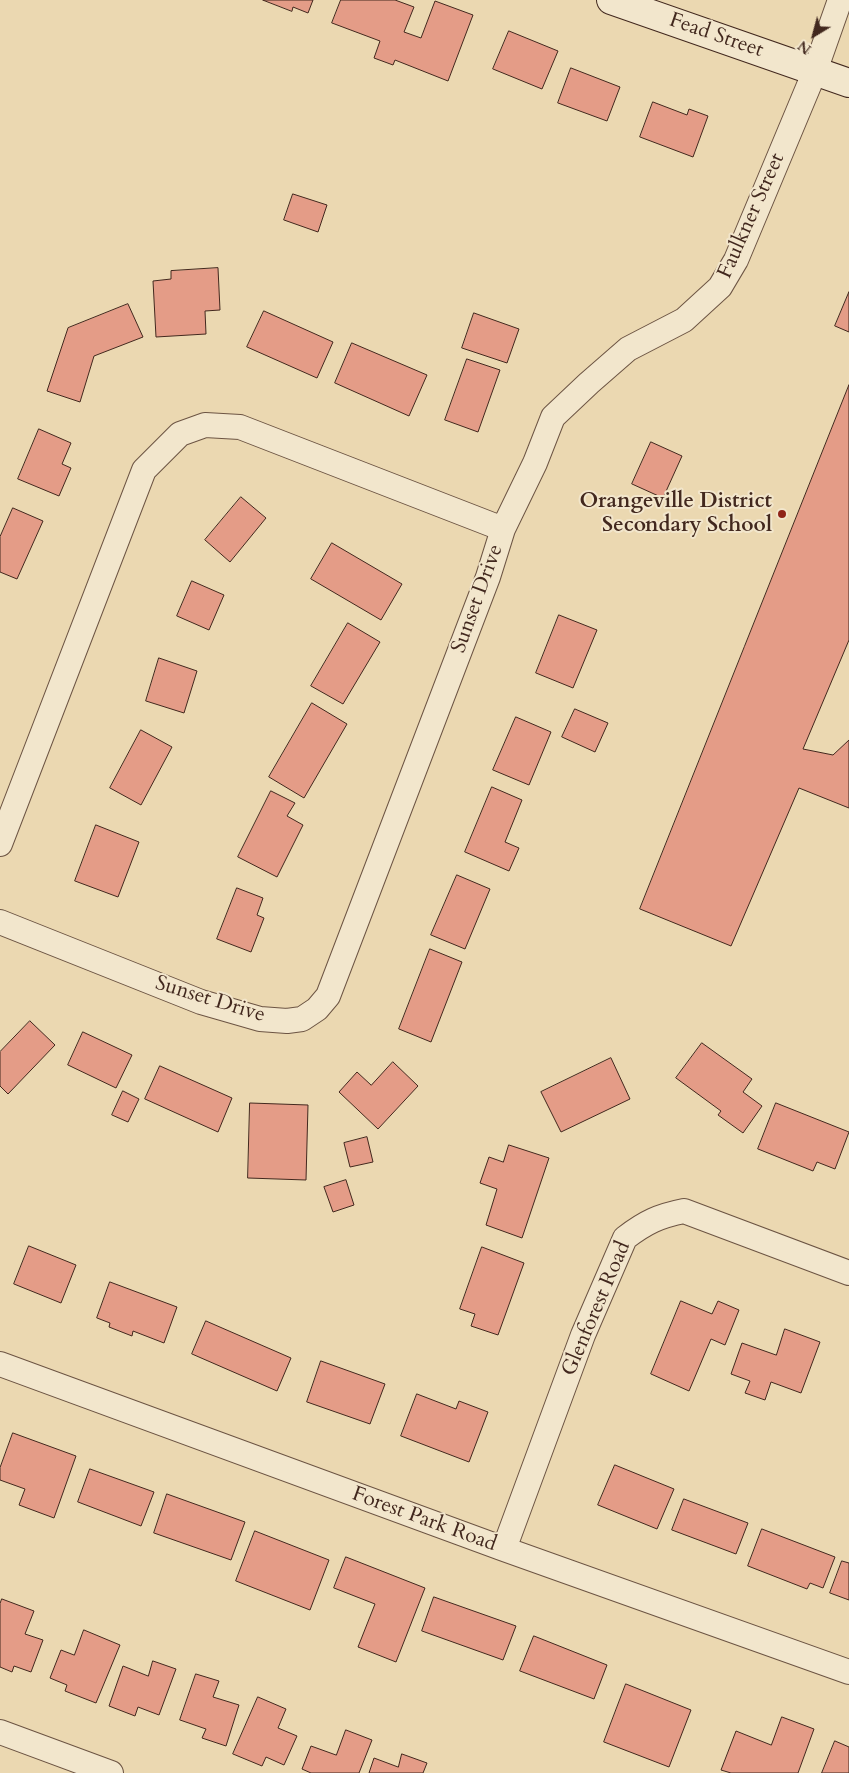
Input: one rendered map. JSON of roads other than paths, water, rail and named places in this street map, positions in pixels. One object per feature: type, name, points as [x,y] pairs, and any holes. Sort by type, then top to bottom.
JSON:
[{"type":"street","name":"Fead Street","points":[[611,0],[849,83]]},
{"type":"street","name":"Faulkner Street","points":[[503,529],[535,463],[554,417],[628,349],[684,320],[720,287],[736,260],[815,71],[840,0]]},
{"type":"street","name":"Sunset Drive","points":[[0,844],[144,470],[180,434],[205,425],[240,427],[503,529],[488,577],[328,996],[317,1009],[302,1018],[287,1021],[260,1019],[202,1002],[0,922]]},
{"type":"street","name":"Glenforest Road","points":[[504,1549],[583,1335],[625,1238],[639,1227],[662,1216],[684,1212],[849,1273]]},
{"type":"street","name":"Forest Park Road","points":[[0,1364],[504,1549],[849,1672]]},
{"type":"street","points":[[0,1732],[111,1773]]},
{"type":"place","name":"Orangeville District Secondary School","points":[[782,514]]}]
